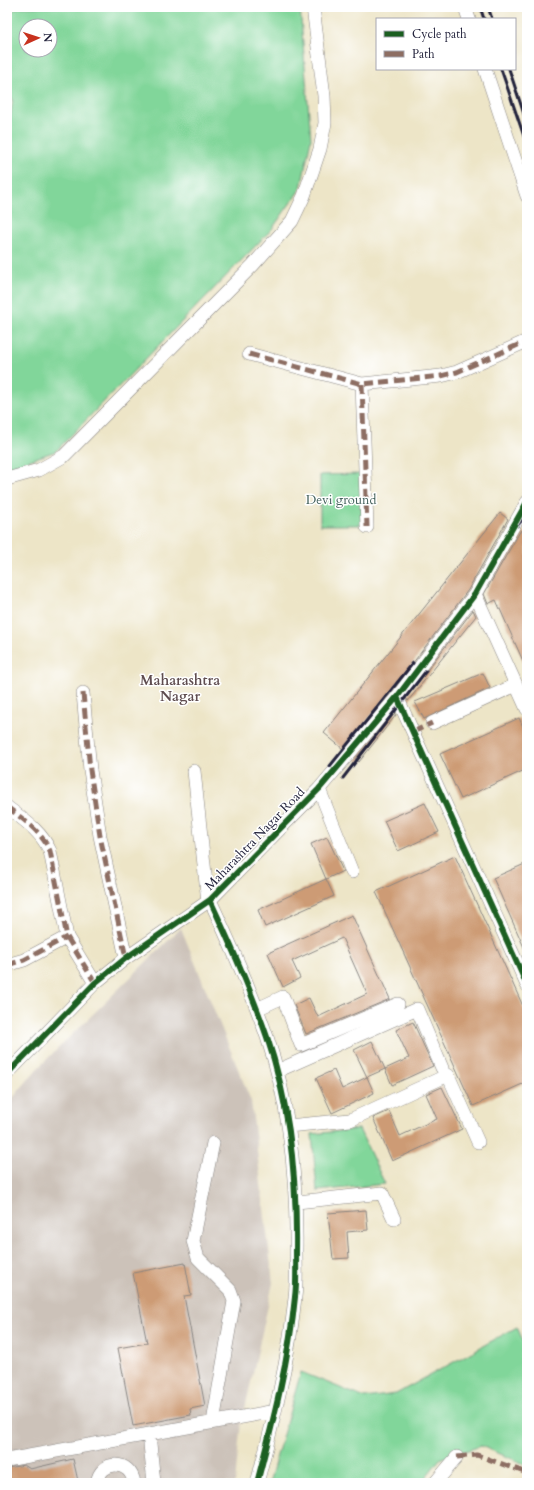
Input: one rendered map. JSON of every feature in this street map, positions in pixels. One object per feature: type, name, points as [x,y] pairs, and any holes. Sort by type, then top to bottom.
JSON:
[{"type":"street","points":[[7,479],[39,470],[64,456],[253,265],[292,221],[304,196],[320,149],[325,123],[324,96],[314,7]]},
{"type":"street","points":[[465,7],[469,18]]},
{"type":"street","points":[[485,70],[527,196]]},
{"type":"street","points":[[249,354],[362,384],[441,376],[457,372],[527,341]]},
{"type":"street","points":[[362,384],[367,528]]},
{"type":"street","name":"Maharashtra Nagar Road","points":[[257,1483],[282,1383],[295,1296],[297,1202],[288,1126],[277,1071],[244,974],[209,901],[319,789],[398,697],[475,594],[527,502]]},
{"type":"street","points":[[475,594],[527,709]]},
{"type":"street","points":[[432,723],[516,685]]},
{"type":"street","points":[[83,693],[90,770],[100,836],[126,958]]},
{"type":"street","points":[[398,697],[527,985]]},
{"type":"street","points":[[7,1074],[95,983],[126,958],[209,901],[194,770]]},
{"type":"street","points":[[319,789],[352,872]]},
{"type":"street","points":[[7,807],[39,832],[48,845],[66,937],[95,983]]},
{"type":"street","points":[[7,965],[24,960],[66,937]]},
{"type":"street","points":[[257,1009],[284,996],[301,1045],[398,1004]]},
{"type":"street","points":[[277,1071],[417,1009],[442,1068]]},
{"type":"street","points":[[288,1126],[350,1120],[448,1075],[478,1142]]},
{"type":"street","points":[[213,1143],[193,1241],[198,1258],[230,1290],[234,1301],[213,1422]]},
{"type":"street","points":[[297,1202],[382,1193],[394,1219]]},
{"type":"street","points":[[7,1460],[275,1411]]},
{"type":"street","points":[[98,1483],[99,1475],[104,1469],[117,1464],[124,1466],[130,1471],[134,1482],[154,1481],[149,1434]]},
{"type":"street","points":[[435,1483],[457,1458]]},
{"type":"shaded area","points":[[181,928],[251,1101],[273,1283],[240,1431],[235,1483],[7,1483],[7,1105],[37,1069]]},
{"type":"green space","points":[[20,7],[300,7],[311,139],[301,188],[272,229],[56,451],[7,468],[7,141],[13,99],[7,92],[7,13]]},
{"type":"green space","name":"Devi ground","points":[[362,474],[363,525],[320,525],[320,475]]},
{"type":"green space","points":[[359,1129],[385,1184],[317,1191],[312,1134]]},
{"type":"green space","points":[[517,1327],[527,1350],[527,1465],[481,1446],[440,1459],[421,1483],[269,1483],[301,1372],[365,1398],[396,1394]]},
{"type":"building","points":[[500,513],[508,519],[468,590],[391,692],[343,749],[324,733]]},
{"type":"building","points":[[521,530],[527,535],[527,670],[496,600],[488,604],[484,594]]},
{"type":"building","points":[[473,610],[476,616],[408,701],[406,698]]},
{"type":"building","points":[[483,673],[490,688],[424,719],[415,702]]},
{"type":"building","points":[[395,712],[396,715],[359,762],[355,759]]},
{"type":"building","points":[[519,718],[527,735],[527,769],[461,799],[440,754]]},
{"type":"building","points":[[425,803],[439,832],[398,851],[384,821]]},
{"type":"building","points":[[327,837],[343,871],[326,879],[311,844]]},
{"type":"building","points":[[455,856],[527,1015],[527,1082],[473,1106],[376,892]]},
{"type":"building","points":[[527,863],[527,954],[493,878]]},
{"type":"building","points":[[326,879],[334,896],[265,927],[258,910]]},
{"type":"building","points":[[352,915],[390,999],[306,1034],[294,1005],[309,998],[318,1017],[367,994],[342,938],[292,961],[300,978],[283,987],[268,953]]},
{"type":"building","points":[[413,1022],[433,1066],[392,1085],[385,1069],[409,1058],[396,1030]]},
{"type":"building","points":[[372,1041],[385,1069],[367,1077],[354,1050]]},
{"type":"building","points":[[334,1070],[342,1089],[367,1077],[374,1093],[332,1113],[316,1078]]},
{"type":"building","points":[[442,1087],[462,1129],[392,1161],[373,1118],[389,1111],[400,1136],[437,1119],[426,1094]]},
{"type":"building","points":[[366,1210],[368,1230],[347,1232],[349,1258],[333,1259],[328,1213]]},
{"type":"building","points":[[185,1263],[191,1295],[184,1296],[205,1406],[190,1409],[191,1415],[133,1426],[118,1348],[147,1343],[133,1273]]},
{"type":"building","points":[[73,1459],[78,1481],[69,1483],[7,1483],[7,1468],[24,1465],[30,1469]]},
{"type":"railway","points":[[480,7],[484,18]]},
{"type":"railway","points":[[488,7],[492,18]]},
{"type":"railway","points":[[501,70],[527,145]]},
{"type":"railway","points":[[509,70],[527,123]]},
{"type":"railway","points":[[517,526],[527,514]]},
{"type":"railway","points":[[330,766],[413,663]]},
{"type":"railway","points":[[343,778],[426,671]]},
{"type":"marked path","points":[[249,354],[362,384],[441,376],[457,372],[527,341]]},
{"type":"marked path","points":[[362,384],[367,527]]},
{"type":"marked path","points":[[83,693],[90,770],[100,836],[126,958]]},
{"type":"marked path","points":[[413,732],[432,723]]},
{"type":"marked path","points":[[7,807],[26,821],[37,832],[50,851],[67,937],[95,983]]},
{"type":"marked path","points":[[7,965],[24,960],[67,937]]},
{"type":"marked path","points":[[457,1457],[477,1455],[527,1473]]},
{"type":"cycle path","points":[[7,1074],[95,983],[126,958],[210,900],[319,789],[397,697],[475,594],[527,502]]},
{"type":"cycle path","points":[[397,697],[527,985]]},
{"type":"cycle path","points":[[210,900],[226,934],[254,1002],[275,1063],[287,1116],[293,1170],[296,1224],[296,1291],[289,1344],[280,1391],[257,1483]]},
{"type":"district","name":"Maharashtra Nagar","points":[[180,688]]}]
